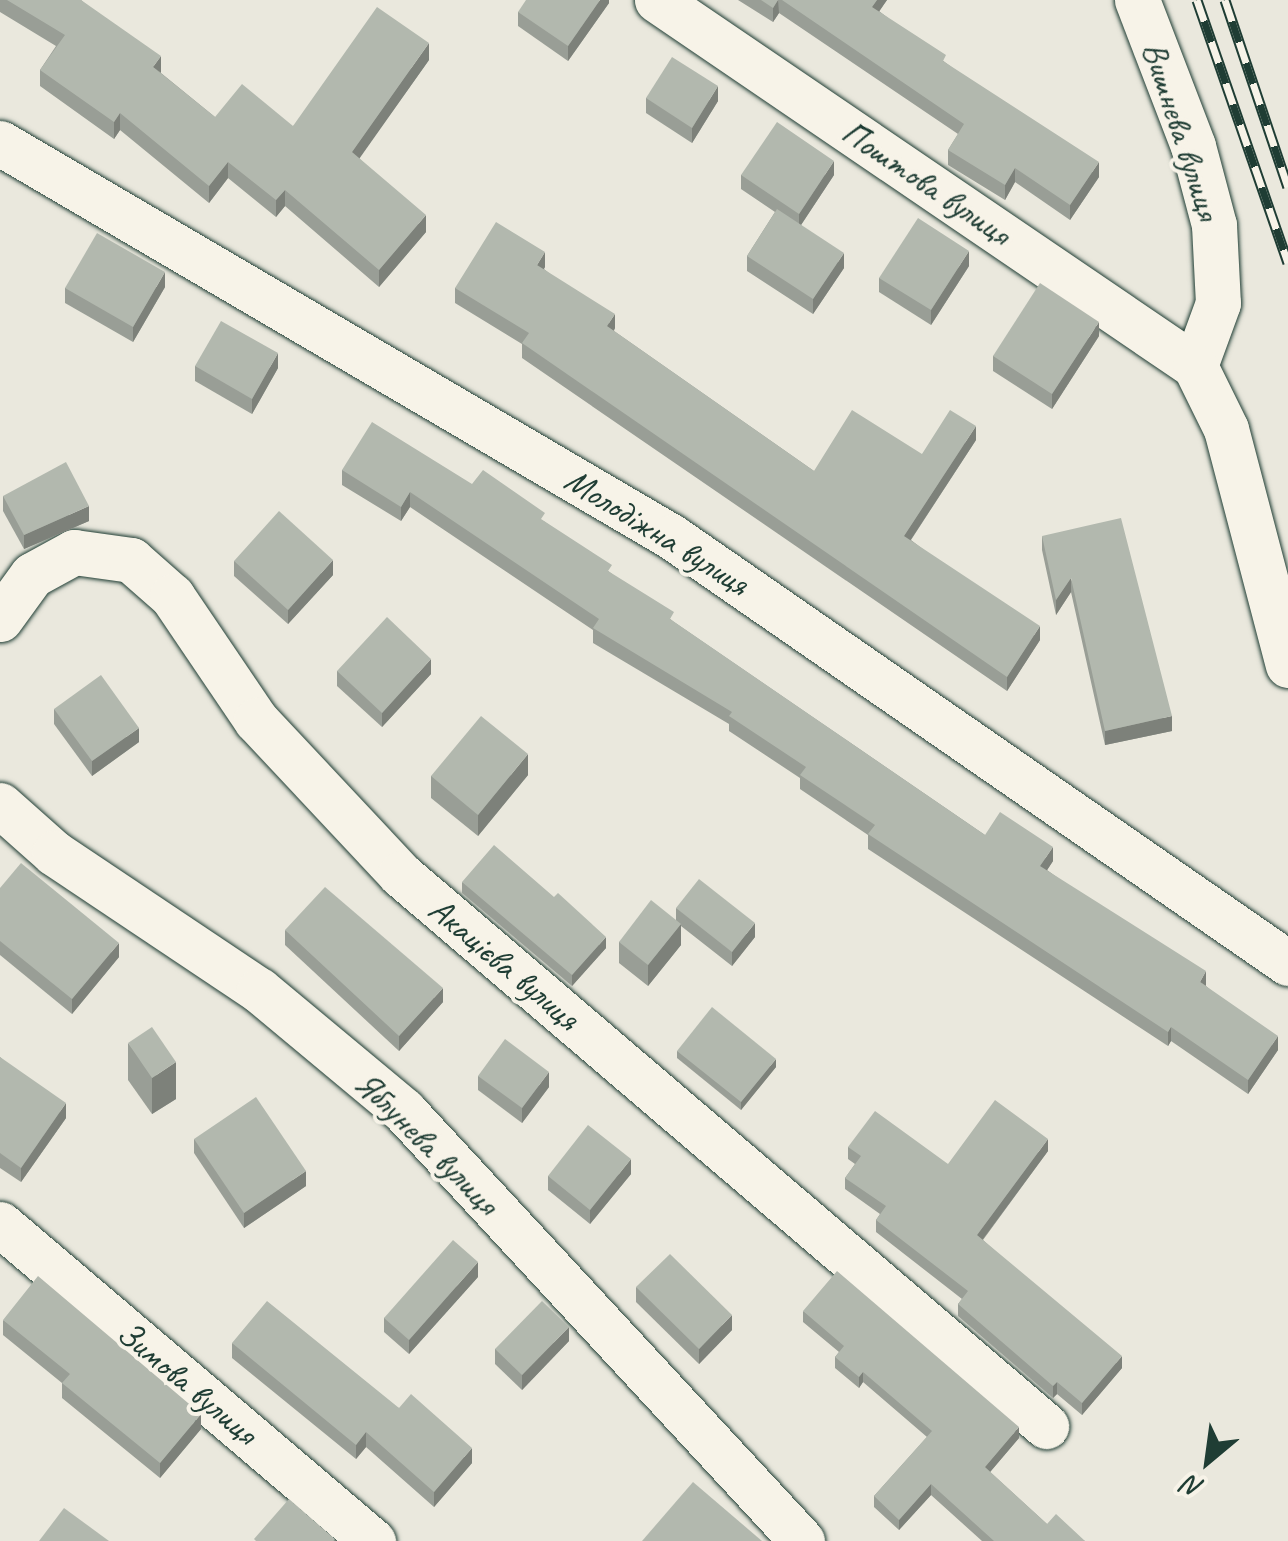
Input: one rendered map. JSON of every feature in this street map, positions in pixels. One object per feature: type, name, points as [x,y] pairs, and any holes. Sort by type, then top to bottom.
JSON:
[{"type":"street","name":"Поштова вулиця","points":[[657,0],[1195,366]]},
{"type":"street","name":"Вишнева вулиця","points":[[1137,0],[1193,146],[1214,225],[1218,303],[1195,366]]},
{"type":"street","name":"Молодіжна вулиця","points":[[0,143],[672,537],[1288,963]]},
{"type":"street","points":[[1195,366],[1226,428],[1288,665]]},
{"type":"street","name":"Акацієва вулиця","points":[[0,618],[32,575],[74,552],[131,560],[172,596],[256,720],[400,874],[1046,1426]]},
{"type":"street","name":"Яблунева вулиця","points":[[0,804],[54,854],[259,990],[404,1111],[802,1541]]},
{"type":"street","name":"Зимова вулиця","points":[[0,1224],[373,1541]]},
{"type":"building","points":[[7,0],[81,0],[161,56],[153,67],[215,117],[242,84],[293,126],[377,7],[429,43],[352,152],[426,215],[379,270],[285,190],[276,200],[228,162],[209,186],[120,113],[114,122],[40,70],[65,35]]},
{"type":"building","points":[[526,0],[600,0],[568,46],[518,12]]},
{"type":"building","points":[[761,0],[778,0],[773,8]]},
{"type":"building","points":[[782,0],[877,0],[872,7],[946,55],[943,61],[1099,162],[1070,205],[1015,168],[1005,185],[948,150],[964,124]]},
{"type":"building","points":[[672,57],[718,86],[692,128],[646,98]]},
{"type":"building","points":[[777,122],[834,161],[799,214],[741,175]]},
{"type":"building","points":[[777,209],[844,253],[813,299],[747,256]]},
{"type":"building","points":[[918,218],[969,251],[931,310],[879,278]]},
{"type":"building","points":[[496,222],[545,252],[537,265],[615,314],[607,326],[814,471],[852,410],[922,454],[950,410],[976,426],[904,536],[1040,626],[1007,677],[522,343],[529,333],[455,288]]},
{"type":"building","points":[[97,233],[165,272],[133,327],[65,288]]},
{"type":"building","points":[[1040,283],[1099,322],[1052,394],[993,356]]},
{"type":"building","points":[[221,321],[278,353],[252,399],[195,366]]},
{"type":"building","points":[[372,422],[472,484],[483,470],[545,513],[541,519],[612,565],[608,571],[674,612],[670,619],[985,835],[1000,812],[1053,847],[1040,866],[1206,971],[1200,982],[1278,1036],[1248,1080],[1171,1027],[1168,1032],[868,834],[875,825],[800,775],[806,767],[729,716],[732,712],[593,628],[599,619],[410,492],[401,507],[342,470]]},
{"type":"building","points":[[66,462],[89,506],[24,535],[3,496]]},
{"type":"building","points":[[279,511],[333,560],[288,610],[234,561]]},
{"type":"building","points":[[1121,518],[1172,716],[1105,731],[1071,578],[1056,600],[1042,536]]},
{"type":"building","points":[[387,617],[431,659],[382,713],[337,671]]},
{"type":"building","points":[[101,675],[139,728],[92,761],[54,709]]},
{"type":"building","points":[[481,716],[528,754],[478,815],[431,776]]},
{"type":"building","points":[[494,845],[554,897],[558,893],[606,937],[572,975],[462,882]]},
{"type":"building","points":[[21,863],[119,943],[72,999],[0,941],[0,888]]},
{"type":"building","points":[[699,879],[755,923],[732,952],[676,908]]},
{"type":"building","points":[[325,887],[443,988],[399,1036],[285,930]]},
{"type":"building","points":[[651,900],[681,924],[648,965],[619,942]]},
{"type":"building","points":[[712,1007],[776,1059],[741,1102],[677,1051]]},
{"type":"building","points":[[152,1027],[176,1062],[152,1078],[128,1043]]},
{"type":"building","points":[[505,1039],[549,1072],[522,1108],[478,1076]]},
{"type":"building","points":[[0,1057],[66,1103],[21,1168],[0,1153]]},
{"type":"building","points":[[256,1097],[306,1171],[244,1213],[194,1139]]},
{"type":"building","points":[[995,1100],[1048,1139],[977,1235],[1122,1356],[1082,1403],[1057,1382],[1053,1386],[958,1304],[968,1291],[876,1220],[886,1206],[845,1178],[861,1156],[848,1147],[875,1111],[948,1164]]},
{"type":"building","points":[[588,1125],[631,1159],[590,1210],[548,1176]]},
{"type":"building","points":[[453,1240],[478,1262],[409,1340],[384,1318]]},
{"type":"building","points":[[670,1254],[732,1315],[699,1349],[636,1287]]},
{"type":"building","points":[[837,1271],[1019,1427],[985,1467],[1047,1524],[1056,1514],[1085,1541],[994,1541],[931,1484],[899,1520],[874,1496],[932,1431],[863,1372],[859,1377],[835,1357],[844,1346],[803,1311]]},
{"type":"building","points":[[38,1276],[201,1414],[160,1463],[62,1383],[70,1374],[3,1320]]},
{"type":"building","points":[[267,1301],[399,1408],[411,1394],[472,1448],[434,1492],[366,1432],[356,1445],[232,1343]]},
{"type":"building","points":[[542,1301],[569,1327],[522,1375],[495,1349]]},
{"type":"building","points":[[693,1482],[762,1541],[642,1541]]},
{"type":"building","points":[[289,1499],[335,1539],[256,1541]]},
{"type":"building","points":[[64,1508],[109,1541],[39,1541]]},
{"type":"railway","points":[[1197,0],[1288,263]]},
{"type":"railway","points":[[1225,0],[1288,187]]}]
